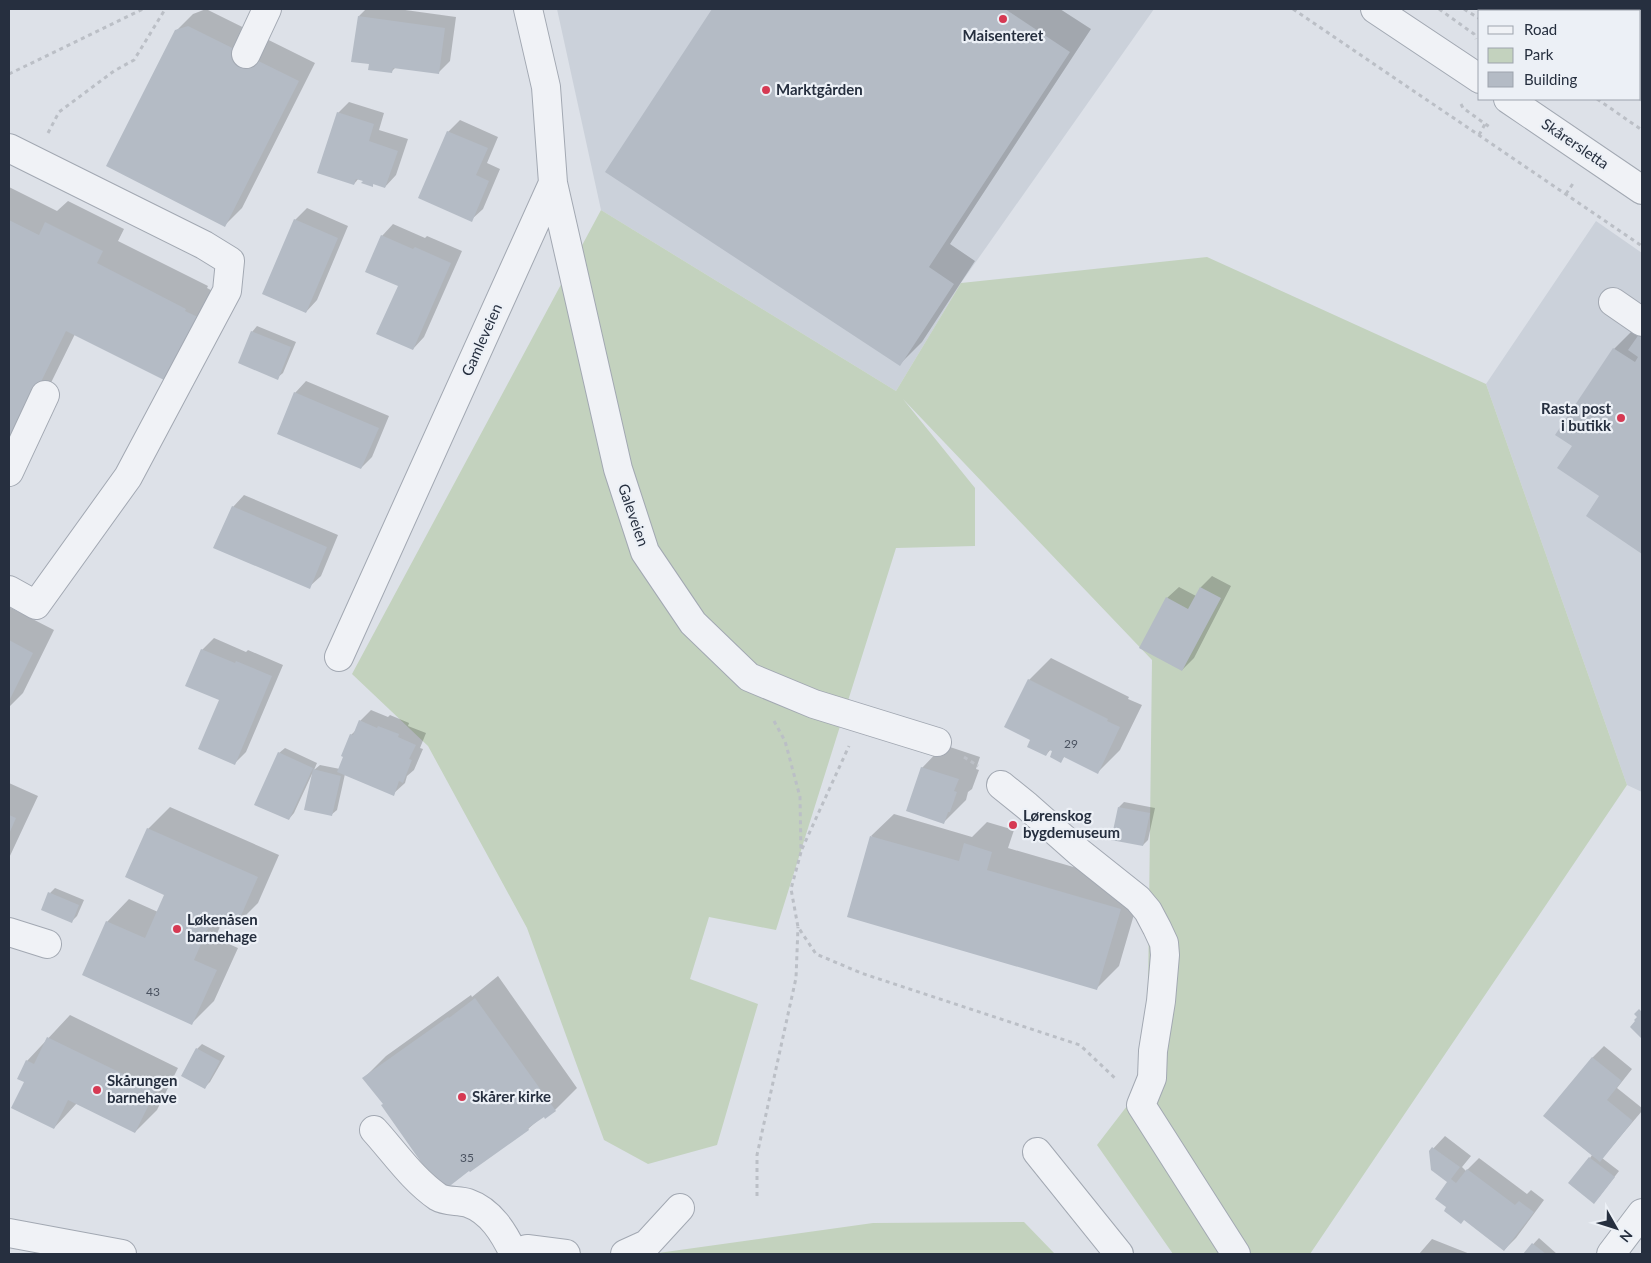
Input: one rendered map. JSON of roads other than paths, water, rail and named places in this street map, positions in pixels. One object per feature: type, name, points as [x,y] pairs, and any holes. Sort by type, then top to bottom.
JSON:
[{"type":"street","points":[[246,54],[267,9]]},
{"type":"street","name":"Gamleveien","points":[[339,657],[553,183],[546,88],[528,9]]},
{"type":"street","points":[[1375,9],[1478,78]]},
{"type":"street","name":"Skårersletta","points":[[1509,100],[1642,190]]},
{"type":"street","points":[[9,148],[204,245],[230,261],[227,291],[128,477],[36,605],[9,590]]},
{"type":"street","name":"Galeveien","points":[[553,183],[618,469],[646,552],[694,623],[749,676],[814,704],[937,742]]},
{"type":"street","points":[[1612,302],[1642,322]]},
{"type":"street","points":[[9,472],[45,395]]},
{"type":"street","points":[[1001,785],[1078,852],[1138,899],[1148,911],[1157,928],[1164,943],[1165,956],[1161,1001],[1153,1051],[1152,1078],[1141,1105],[1236,1254]]},
{"type":"street","points":[[9,932],[47,944]]},
{"type":"street","points":[[374,1130],[418,1180],[440,1198],[468,1203],[485,1212],[503,1232],[513,1254],[527,1249],[566,1254]]},
{"type":"street","points":[[1037,1152],[1119,1254]]},
{"type":"street","points":[[625,1254],[647,1244],[680,1208]]},
{"type":"street","points":[[1611,1254],[1642,1213]]},
{"type":"street","points":[[9,1233],[122,1254]]},
{"type":"place","name":"Maisenteret","points":[[1003,19]]},
{"type":"place","name":"Marktgården","points":[[766,90]]},
{"type":"place","name":"Rasta post i butikk","points":[[1621,418]]},
{"type":"place","name":"Lørenskog bygdemuseum","points":[[1013,825]]},
{"type":"place","name":"Løkenåsen barnehage","points":[[177,929]]},
{"type":"place","name":"Skårungen barnehave","points":[[97,1090]]},
{"type":"place","name":"Skårer kirke","points":[[462,1097]]}]
